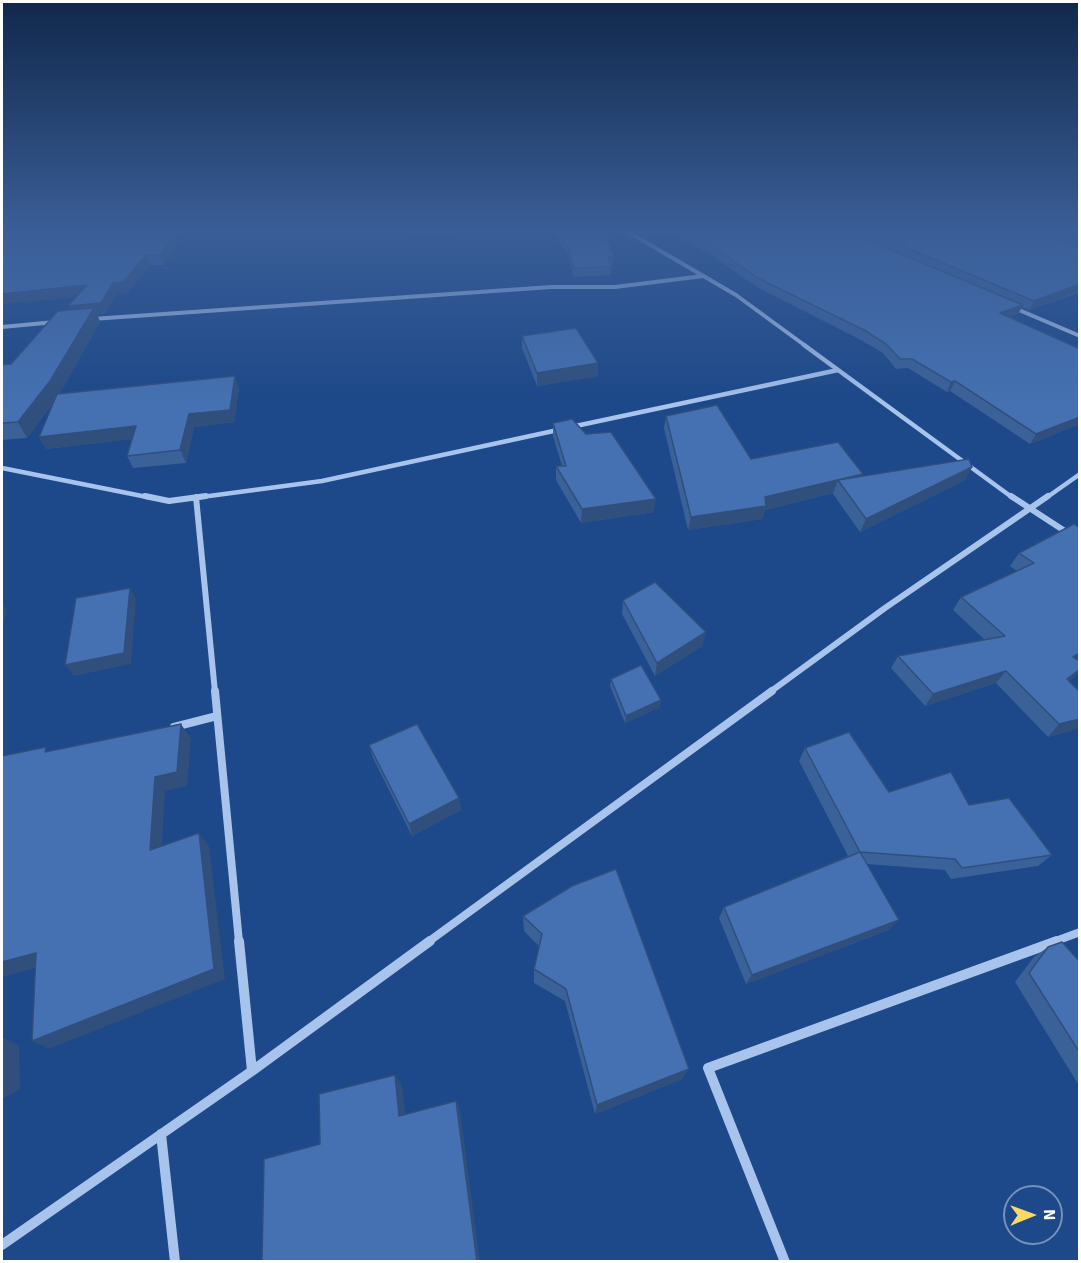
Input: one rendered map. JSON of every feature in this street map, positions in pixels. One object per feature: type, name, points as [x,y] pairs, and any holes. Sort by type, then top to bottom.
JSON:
[{"type":"street","points":[[91,319],[537,288]]},
{"type":"street","points":[[724,288],[1028,509],[1080,541]]},
{"type":"street","points":[[1004,303],[1080,336]]},
{"type":"street","points":[[2,327],[57,322]]},
{"type":"street","points":[[2,468],[169,501],[322,481],[838,370]]},
{"type":"street","points":[[2,1245],[252,1071],[885,608],[1080,474]]},
{"type":"street","points":[[196,497],[252,1071]]},
{"type":"street","points":[[162,730],[217,716]]},
{"type":"street","points":[[785,1262],[708,1068],[1080,932]]},
{"type":"street","points":[[161,1134],[175,1262]]},
{"type":"building","points":[[2,288],[59,288],[2,294]]},
{"type":"building","points":[[84,288],[110,288],[101,303],[68,306]]},
{"type":"building","points":[[778,288],[982,288],[1023,305],[1000,313],[1080,349],[1080,417],[1036,434],[955,381],[951,382],[912,359],[900,359],[886,344],[864,330]]},
{"type":"building","points":[[1003,288],[1069,288],[1034,301]]},
{"type":"building","points":[[94,308],[50,381],[18,422],[2,423],[2,365],[11,364],[58,311]]},
{"type":"building","points":[[576,328],[598,363],[537,373],[522,336]]},
{"type":"building","points":[[235,376],[230,410],[189,414],[180,450],[127,456],[136,426],[39,437],[57,394]]},
{"type":"building","points":[[717,405],[751,459],[838,442],[863,474],[765,497],[766,506],[691,517],[666,416]]},
{"type":"building","points":[[572,419],[586,434],[611,432],[656,499],[582,509],[556,466],[566,466],[553,423]]},
{"type":"building","points":[[969,459],[972,467],[866,519],[838,480]]},
{"type":"building","points":[[1074,524],[1080,528],[1080,653],[1073,657],[1080,661],[1080,669],[1067,679],[1080,692],[1080,719],[1059,724],[1006,671],[933,694],[898,656],[1005,636],[961,597],[1034,563],[1019,553]]},
{"type":"building","points":[[655,582],[706,632],[657,663],[623,600]]},
{"type":"building","points":[[130,588],[124,653],[65,665],[76,598]]},
{"type":"building","points":[[641,665],[661,700],[626,716],[611,679]]},
{"type":"building","points":[[181,724],[177,772],[155,777],[150,850],[199,833],[214,969],[32,1041],[36,953],[2,962],[2,756],[46,747],[45,752]]},
{"type":"building","points":[[417,724],[459,798],[409,824],[369,745]]},
{"type":"building","points":[[849,732],[889,792],[951,772],[969,805],[1009,798],[1052,855],[962,868],[955,859],[860,852],[805,748]]},
{"type":"building","points":[[860,852],[899,920],[752,975],[724,907]]},
{"type":"building","points":[[616,869],[689,1069],[597,1105],[566,989],[534,969],[542,934],[523,916],[572,886]]},
{"type":"building","points":[[1062,942],[1080,962],[1080,1053],[1029,973],[1048,947]]},
{"type":"building","points":[[395,1075],[399,1116],[456,1101],[477,1262],[262,1262],[264,1159],[320,1144],[319,1094]]}]
